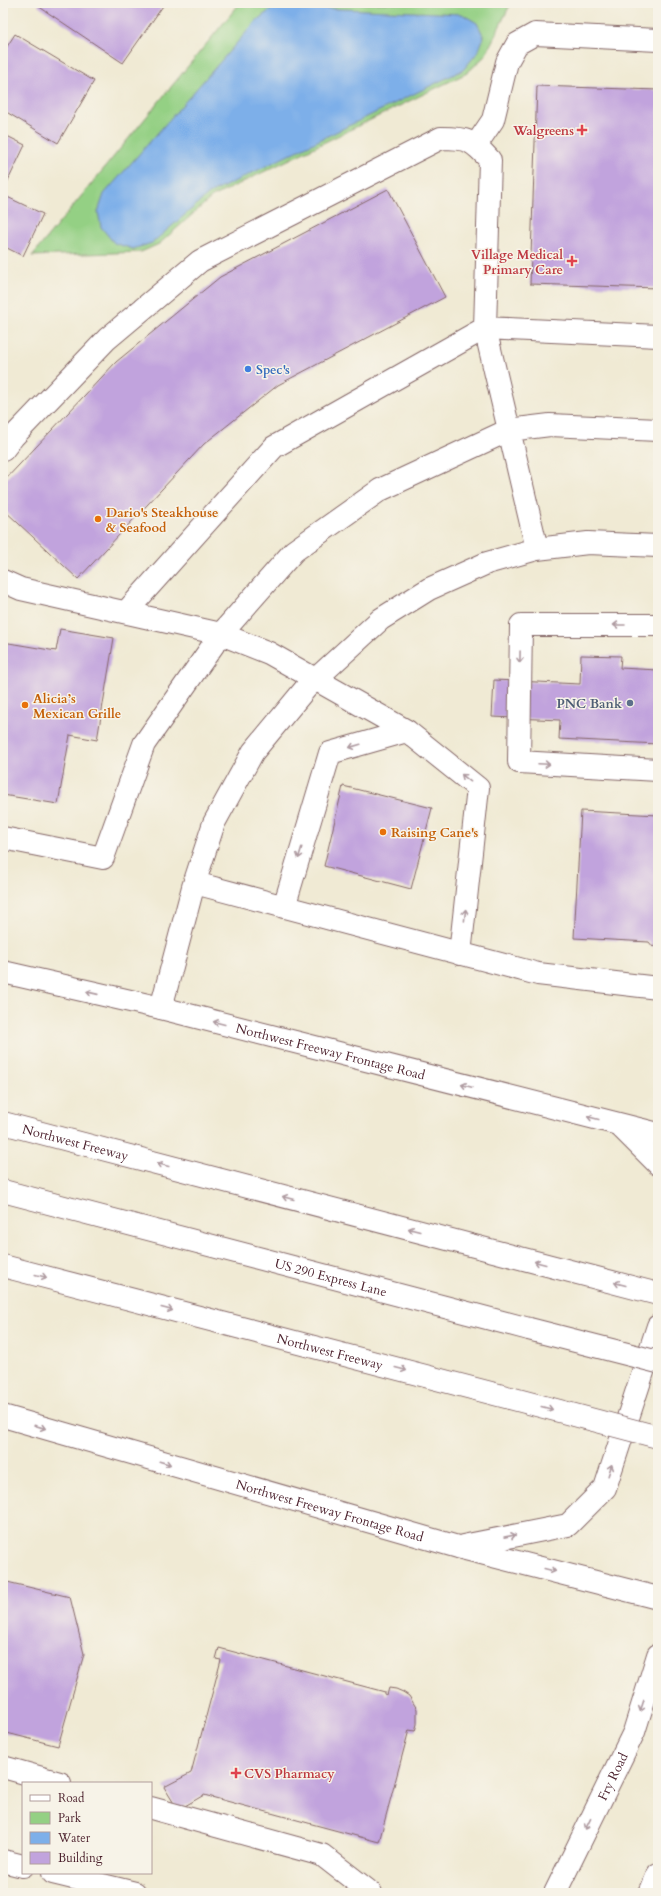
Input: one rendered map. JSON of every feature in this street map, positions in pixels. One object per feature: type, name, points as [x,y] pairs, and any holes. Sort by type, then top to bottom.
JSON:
[{"type":"main road","points":[[476,145],[493,120],[507,62],[517,44],[535,34],[658,40]]},
{"type":"main road","points":[[3,450],[13,437],[106,339],[200,261],[441,138],[462,138],[476,145],[490,160],[485,328],[537,549]]},
{"type":"main road","points":[[126,612],[274,447],[485,328],[658,336]]},
{"type":"main road","points":[[3,838],[103,858],[144,744],[221,634],[294,551],[380,490],[509,430],[550,425],[658,430]]},
{"type":"main road","points":[[161,1008],[195,883],[214,823],[253,752],[314,680],[381,619],[429,589],[487,563],[537,549],[588,543],[658,546]]},
{"type":"main road","points":[[3,581],[21,589],[221,634],[269,654],[407,731],[478,788],[460,954]]},
{"type":"main road","points":[[658,625],[521,625],[519,762],[658,770]]},
{"type":"main road","points":[[284,907],[330,753],[407,731]]},
{"type":"main road","points":[[195,883],[538,974],[658,988]]},
{"type":"main road","name":"Northwest Freeway Frontage Road","points":[[3,972],[161,1008],[658,1134]]},
{"type":"main road","name":"Northwest Freeway","points":[[3,1124],[658,1294]]},
{"type":"main road","points":[[619,1125],[658,1164]]},
{"type":"main road","name":"US 290 Express Lane","points":[[3,1191],[658,1362]]},
{"type":"main road","name":"Northwest Freeway","points":[[3,1266],[658,1437]]},
{"type":"main road","points":[[458,1546],[568,1525],[605,1488],[658,1326]]},
{"type":"main road","name":"Northwest Freeway Frontage Road","points":[[3,1416],[458,1546],[658,1598]]},
{"type":"main road","name":"Fry Road","points":[[555,1893],[634,1732],[658,1655]]},
{"type":"main road","points":[[3,1767],[56,1782]]},
{"type":"main road","points":[[152,1808],[322,1855],[371,1893]]},
{"type":"main road","points":[[3,1861],[22,1866]]},
{"type":"main road","points":[[57,1874],[134,1893]]},
{"type":"main road","points":[[650,1893],[658,1874]]},
{"type":"green space","points":[[240,3],[511,3],[485,56],[467,73],[212,197],[159,244],[141,252],[32,256]]},
{"type":"water","points":[[292,7],[462,14],[477,23],[484,37],[478,52],[463,70],[209,194],[152,243],[133,249],[114,243],[101,227],[98,212],[104,194],[257,20],[273,8]]},
{"type":"building","points":[[40,3],[165,3],[123,63],[38,6]]},
{"type":"building","points":[[15,34],[94,81],[58,143],[3,110],[3,53]]},
{"type":"building","points":[[537,86],[658,90],[658,288],[530,284]]},
{"type":"building","points":[[3,134],[25,145],[3,191]]},
{"type":"building","points":[[388,189],[445,297],[278,385],[204,444],[78,579],[3,509],[3,482],[116,362],[220,277]]},
{"type":"building","points":[[3,195],[43,214],[23,256],[3,246]]},
{"type":"building","points":[[60,629],[114,638],[97,740],[70,735],[58,804],[3,795],[3,642],[56,651]]},
{"type":"building","points":[[581,655],[621,656],[620,668],[658,670],[658,744],[559,739],[560,720],[492,717],[494,680],[580,684]]},
{"type":"building","points":[[343,786],[432,808],[411,889],[324,866]]},
{"type":"building","points":[[581,811],[658,815],[658,943],[653,947],[649,942],[574,938]]},
{"type":"building","points":[[3,1581],[70,1597],[84,1654],[58,1746],[3,1732]]},
{"type":"building","points":[[219,1648],[385,1692],[387,1695],[389,1688],[396,1689],[409,1696],[417,1709],[417,1724],[415,1731],[409,1730],[379,1842],[204,1795],[178,1810],[164,1787],[191,1773],[221,1660],[216,1659]]},
{"type":"place","name":"Walgreens","points":[[582,130]]},
{"type":"place","name":"Village Medical Primary Care","points":[[572,261]]},
{"type":"place","name":"Spec's","points":[[248,369]]},
{"type":"place","name":"Dario's Steakhouse & Seafood","points":[[98,519]]},
{"type":"place","name":"PNC Bank","points":[[630,703]]},
{"type":"place","name":"Alicia’s Mexican Grille","points":[[25,705]]},
{"type":"place","name":"Raising Cane's","points":[[383,832]]},
{"type":"place","name":"CVS Pharmacy","points":[[236,1773]]}]
